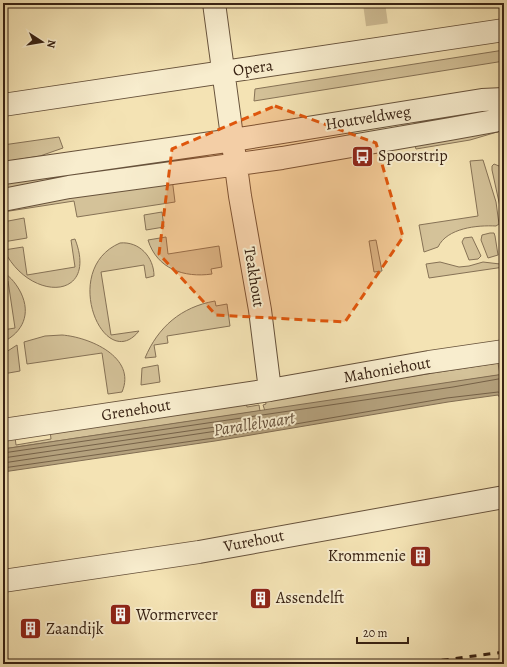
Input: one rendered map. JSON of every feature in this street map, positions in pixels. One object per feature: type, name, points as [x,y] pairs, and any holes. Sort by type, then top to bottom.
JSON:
[{"type":"street","points":[[214,3],[236,165]]},
{"type":"street","name":"Opera","points":[[3,105],[504,30]]},
{"type":"street","name":"Houtveldweg","points":[[3,173],[233,140],[482,100],[504,99]]},
{"type":"street","name":"Houtveldweg","points":[[3,200],[69,187],[236,165],[443,131],[494,121],[504,117]]},
{"type":"street","name":"Teakhout","points":[[236,165],[260,310],[270,390]]},
{"type":"street","name":"Mahoniehout","points":[[270,390],[429,362],[504,351]]},
{"type":"street","name":"Grenehout","points":[[3,430],[270,390]]},
{"type":"street","name":"Vurehout","points":[[3,581],[199,552],[504,497]]},
{"type":"highlighted area","points":[[275,106],[376,143],[403,237],[345,322],[216,315],[159,254],[172,149]]},
{"type":"shaded area","points":[[504,50],[504,61],[254,101],[255,89]]},
{"type":"shaded area","points":[[504,124],[504,130],[470,140],[416,149],[413,139]]},
{"type":"shaded area","points":[[59,137],[63,148],[40,156],[3,162],[3,145]]},
{"type":"shaded area","points":[[483,160],[496,202],[499,224],[496,226],[480,226],[463,229],[448,236],[438,247],[424,252],[419,225],[478,216],[470,161]]},
{"type":"shaded area","points":[[494,164],[504,168],[504,225],[492,170],[492,166]]},
{"type":"shaded area","points":[[53,173],[54,178],[18,191],[3,193],[3,180]]},
{"type":"shaded area","points":[[172,178],[175,202],[77,217],[74,201],[3,212],[3,204]]},
{"type":"shaded area","points":[[162,212],[164,227],[146,230],[144,215]]},
{"type":"shaded area","points":[[24,218],[27,238],[3,242],[3,222]]},
{"type":"shaded area","points":[[494,233],[498,255],[488,258],[481,240],[482,235]]},
{"type":"shaded area","points":[[166,237],[168,254],[219,246],[222,267],[211,269],[212,274],[202,275],[182,273],[165,265],[152,250],[148,240]]},
{"type":"shaded area","points":[[472,237],[481,256],[478,259],[469,260],[462,242],[464,238]]},
{"type":"shaded area","points":[[75,239],[80,259],[78,274],[70,283],[58,287],[44,286],[29,279],[15,267],[4,250],[23,247],[27,275],[75,267],[71,240]]},
{"type":"shaded area","points":[[376,240],[382,271],[374,272],[369,241]]},
{"type":"shaded area","points":[[120,243],[133,245],[144,252],[151,263],[154,276],[146,278],[144,265],[101,272],[111,335],[139,331],[126,341],[113,339],[102,329],[94,313],[90,294],[92,274],[102,256]]},
{"type":"shaded area","points":[[440,262],[459,267],[483,262],[500,264],[504,262],[504,267],[429,278],[426,264]]},
{"type":"shaded area","points":[[3,272],[18,287],[24,301],[25,315],[20,328],[16,333],[3,342],[3,330],[15,328],[8,281],[3,281]]},
{"type":"shaded area","points":[[215,301],[216,306],[227,304],[230,326],[167,336],[168,343],[154,345],[156,357],[145,358],[157,337],[172,320],[181,313],[192,308]]},
{"type":"shaded area","points":[[62,335],[85,340],[97,345],[108,351],[117,359],[123,369],[125,380],[122,392],[108,394],[102,353],[27,364],[24,342],[45,336]]},
{"type":"shaded area","points":[[17,345],[20,371],[3,374],[3,354]]},
{"type":"shaded area","points":[[498,363],[500,375],[265,411],[263,405],[266,404],[265,399]]},
{"type":"shaded area","points":[[158,365],[160,382],[141,385],[142,368]]},
{"type":"shaded area","points":[[246,402],[247,407],[259,405],[260,411],[3,449],[3,438],[15,437],[16,445],[51,439],[50,431]]},
{"type":"water","name":"Parallelvaart","points":[[504,374],[504,404],[498,395],[215,441],[3,472],[3,449]]},
{"type":"tunnel","points":[[374,3],[377,25]]},
{"type":"railway","points":[[414,664],[504,652]]},
{"type":"place","name":"Spoorstrip","points":[[362,156]]},
{"type":"place","name":"Krommenie","points":[[421,556]]},
{"type":"place","name":"Assendelft","points":[[260,598]]},
{"type":"place","name":"Wormerveer","points":[[120,615]]},
{"type":"place","name":"Zaandijk","points":[[30,629]]}]
